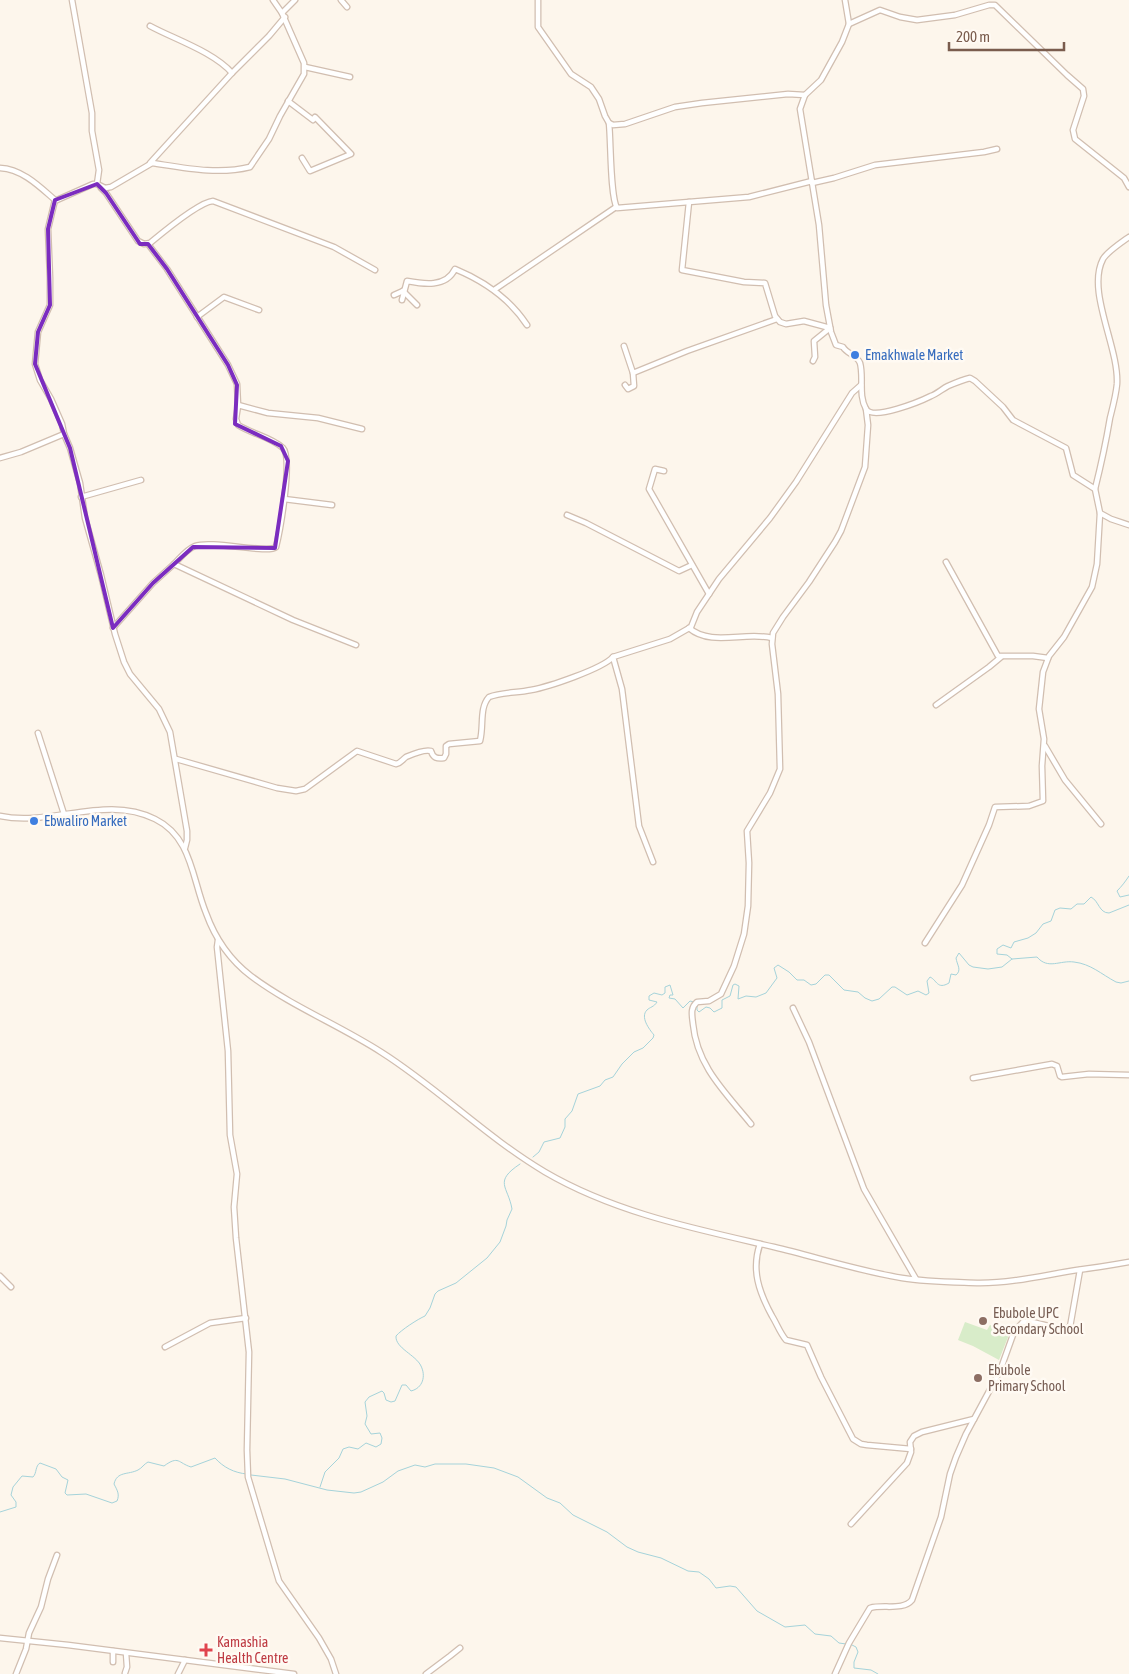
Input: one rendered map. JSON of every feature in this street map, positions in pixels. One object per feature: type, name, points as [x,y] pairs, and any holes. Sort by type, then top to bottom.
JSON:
[{"type":"street","points":[[72,0],[92,113],[93,136],[99,170],[96,184]]},
{"type":"street","points":[[150,163],[195,170],[250,167],[269,138],[304,74],[305,67],[284,15],[272,0]]},
{"type":"street","points":[[0,168],[15,170],[32,181],[54,200],[59,200],[85,187],[96,184],[109,188],[150,163],[232,73],[269,36],[294,0]]},
{"type":"street","points":[[341,0],[347,7]]},
{"type":"street","points":[[538,0],[538,27],[570,74],[591,87],[609,123],[612,185],[616,207]]},
{"type":"street","points":[[751,1124],[704,1064],[697,1049],[692,1013],[695,1003],[709,1001],[721,994],[734,966],[748,914],[749,863],[746,831],[770,793],[780,769],[778,694],[772,638],[783,617],[809,582],[841,531],[864,467],[868,425],[861,385],[862,374],[857,359],[846,351],[844,347],[836,345],[830,328],[819,225],[800,109],[805,95],[822,80],[842,42],[848,24],[845,0]]},
{"type":"street","points":[[848,24],[880,10],[900,17],[917,20],[955,15],[995,5],[1067,76],[1083,89],[1084,96],[1073,130],[1075,139],[1124,178],[1129,187]]},
{"type":"street","points":[[150,26],[204,53],[232,73]]},
{"type":"street","points":[[305,67],[350,77]]},
{"type":"street","points":[[609,123],[619,126],[675,107],[702,102],[788,94],[805,95]]},
{"type":"street","points":[[288,101],[313,120],[315,117],[351,154],[310,171],[302,158]]},
{"type":"street","points":[[494,290],[616,207],[749,197],[834,178],[875,165],[997,149]]},
{"type":"street","points":[[96,184],[106,193],[138,241],[148,244],[219,350],[237,384],[236,400],[238,406],[236,419],[238,425],[272,440],[286,452],[288,466],[276,548],[197,545],[190,548],[152,583],[113,628]]},
{"type":"street","points":[[54,200],[48,229],[51,297],[48,312],[38,332],[35,364],[40,380],[62,424],[70,448],[80,482],[85,518],[102,575],[113,628],[127,668],[152,699],[168,726],[176,759],[187,831],[185,848]]},
{"type":"street","points":[[148,244],[194,210],[213,200],[334,247],[375,270]]},
{"type":"street","points":[[689,202],[682,270],[744,282],[765,283],[776,319],[784,324],[804,321],[830,328]]},
{"type":"street","points":[[925,943],[962,885],[990,825],[994,807],[1029,806],[1043,801],[1042,766],[1045,745],[1039,709],[1041,682],[1048,658],[1067,631],[1092,587],[1097,564],[1100,513],[1095,489],[1107,440],[1116,385],[1114,353],[1100,299],[1099,274],[1106,255],[1129,237]]},
{"type":"street","points":[[402,300],[407,281],[426,285],[436,284],[447,278],[455,269],[494,290],[517,310],[527,325]]},
{"type":"street","points":[[394,294],[403,291]]},
{"type":"street","points":[[403,291],[417,305]]},
{"type":"street","points":[[197,317],[224,296],[260,310]]},
{"type":"street","points":[[632,373],[776,319]]},
{"type":"street","points":[[813,361],[815,357],[814,341],[830,328]]},
{"type":"street","points":[[624,346],[634,386],[628,389],[625,385]]},
{"type":"street","points":[[866,409],[870,413],[874,413],[897,409],[934,395],[946,387],[970,378],[1003,408],[1013,420],[1066,448],[1073,475],[1095,489]]},
{"type":"street","points":[[176,759],[235,777],[296,791],[305,789],[357,751],[396,764],[401,763],[405,758],[426,750],[431,751],[437,759],[444,758],[446,746],[449,744],[480,740],[483,710],[489,697],[542,688],[594,668],[613,657],[670,639],[691,627],[697,612],[709,594],[770,518],[796,482],[852,393],[861,385]]},
{"type":"street","points":[[238,406],[268,413],[318,418],[362,429]]},
{"type":"street","points":[[0,458],[21,452],[64,434]]},
{"type":"street","points":[[664,471],[655,470],[648,489],[709,594]]},
{"type":"street","points":[[81,497],[141,480]]},
{"type":"street","points":[[284,499],[332,505]]},
{"type":"street","points":[[1100,513],[1129,525]]},
{"type":"street","points":[[567,515],[679,571],[692,565]]},
{"type":"street","points":[[946,562],[990,644],[997,655],[1001,657]]},
{"type":"street","points":[[174,564],[294,620],[356,645]]},
{"type":"street","points":[[689,628],[698,635],[707,637],[760,636],[772,638]]},
{"type":"street","points":[[936,705],[1001,657],[1034,656],[1048,658]]},
{"type":"street","points":[[613,657],[622,689],[639,826],[652,862]]},
{"type":"street","points":[[38,733],[64,814]]},
{"type":"street","points":[[1045,745],[1065,780],[1101,824]]},
{"type":"street","points":[[0,816],[25,818],[106,809],[148,815],[164,824],[178,836],[185,848],[204,909],[218,940],[226,951],[251,976],[380,1051],[413,1073],[465,1116],[519,1156],[588,1194],[671,1222],[874,1272],[916,1279],[958,1282],[1003,1282],[1129,1262]]},
{"type":"street","points":[[218,940],[217,947],[228,1051],[230,1134],[236,1174],[234,1207],[236,1238],[249,1352],[248,1474],[279,1581],[319,1638],[331,1659],[336,1674]]},
{"type":"street","points":[[793,1008],[809,1042],[864,1189],[916,1279]]},
{"type":"street","points":[[973,1078],[1052,1064],[1057,1066],[1062,1077],[1129,1075]]},
{"type":"street","points":[[760,1244],[756,1260],[756,1276],[758,1287],[766,1305],[786,1340],[807,1345],[853,1439],[860,1444],[911,1449]]},
{"type":"street","points":[[835,1674],[849,1644],[870,1608],[903,1606],[912,1600],[941,1517],[953,1465],[962,1443],[1006,1356],[1014,1332],[1023,1322],[1029,1321],[1061,1328],[1070,1327],[1080,1270]]},
{"type":"street","points":[[0,1276],[11,1287]]},
{"type":"street","points":[[165,1347],[210,1323],[246,1318]]},
{"type":"street","points":[[851,1524],[907,1463],[912,1439],[922,1432],[974,1419]]},
{"type":"street","points":[[16,1674],[58,1555]]},
{"type":"street","points":[[0,1638],[294,1674]]},
{"type":"street","points":[[426,1674],[460,1648]]},
{"type":"street","points":[[112,1651],[113,1662]]},
{"type":"street","points":[[125,1673],[127,1667],[126,1653]]},
{"type":"street","points":[[178,1674],[185,1660]]},
{"type":"highlighted area","points":[[97,184],[106,193],[140,244],[148,244],[167,269],[228,365],[237,385],[235,424],[281,446],[288,461],[275,548],[193,547],[153,583],[113,628],[70,448],[35,364],[38,332],[50,305],[48,229],[55,200]]},
{"type":"green space","points":[[965,1322],[987,1330],[990,1325],[1010,1332],[999,1360],[958,1340]]},
{"type":"waterway","points":[[1129,876],[1117,891],[1120,897],[1129,895]]},
{"type":"waterway","points":[[1012,959],[1007,955],[997,954],[997,949],[1003,945],[1011,948],[1014,942],[1028,938],[1036,933],[1043,924],[1051,921],[1055,910],[1060,908],[1071,909],[1077,904],[1084,904],[1091,897],[1103,911],[1109,913],[1129,905]]},
{"type":"waterway","points":[[697,1005],[699,1012],[706,1007],[714,1012],[722,1008],[722,1000],[730,996],[735,984],[739,986],[738,999],[746,996],[756,997],[766,993],[777,978],[774,968],[778,965],[797,980],[804,980],[811,985],[816,984],[825,975],[829,975],[844,990],[858,992],[872,1001],[879,999],[892,987],[907,995],[918,991],[926,995],[929,993],[927,981],[930,977],[938,984],[945,985],[949,983],[951,974],[956,975],[958,973],[959,969],[956,958],[959,953],[973,967],[988,969],[1002,967],[1012,959],[1037,957],[1041,961],[1050,964],[1080,963],[1091,967],[1116,982],[1129,981]]},
{"type":"waterway","points":[[533,1157],[539,1152],[544,1142],[560,1138],[565,1127],[565,1119],[572,1111],[578,1094],[600,1086],[605,1080],[613,1077],[634,1052],[643,1048],[653,1038],[654,1035],[644,1016],[647,1010],[657,1002],[649,1000],[649,996],[654,993],[662,995],[665,993],[665,987],[670,985],[673,995],[670,995],[669,998],[675,999],[683,1008],[690,1001],[694,1002]]},
{"type":"waterway","points":[[320,1487],[325,1472],[339,1458],[343,1449],[349,1447],[358,1449],[366,1443],[376,1447],[381,1444],[382,1438],[380,1433],[371,1434],[365,1424],[367,1416],[365,1402],[369,1397],[382,1391],[386,1400],[391,1402],[395,1401],[402,1385],[406,1385],[411,1391],[421,1384],[423,1378],[421,1366],[415,1358],[402,1348],[396,1336],[425,1316],[438,1291],[456,1283],[487,1258],[500,1242],[512,1209],[504,1185],[505,1180],[507,1175],[520,1164]]},
{"type":"waterway","points":[[0,1512],[16,1507],[16,1502],[11,1495],[13,1487],[22,1476],[33,1477],[40,1463],[56,1469],[62,1477],[68,1480],[65,1493],[67,1495],[86,1494],[112,1503],[118,1499],[118,1492],[114,1484],[115,1480],[120,1475],[138,1470],[148,1462],[164,1466],[176,1460],[191,1467],[215,1458],[229,1469],[247,1474]]},
{"type":"waterway","points":[[251,1475],[285,1479],[327,1490],[354,1493],[361,1492],[383,1482],[398,1471],[415,1465],[425,1467],[435,1464],[466,1464],[494,1468],[518,1477],[547,1498],[560,1503],[573,1515],[607,1532],[627,1547],[661,1558],[688,1571],[699,1572],[709,1579],[716,1588],[736,1587],[757,1611],[785,1627],[805,1625],[815,1634],[831,1636],[839,1643],[846,1644]]},
{"type":"waterway","points":[[850,1644],[856,1647],[858,1652],[854,1668],[871,1670],[878,1674]]},
{"type":"place","name":"Emakhwale Market","points":[[855,355]]},
{"type":"place","name":"Ebwaliro Market","points":[[34,821]]},
{"type":"place","name":"Ebubole UPC Secondary School","points":[[983,1321]]},
{"type":"place","name":"Ebubole Primary School","points":[[978,1378]]},
{"type":"place","name":"Kamashia Health Centre","points":[[206,1650]]}]
